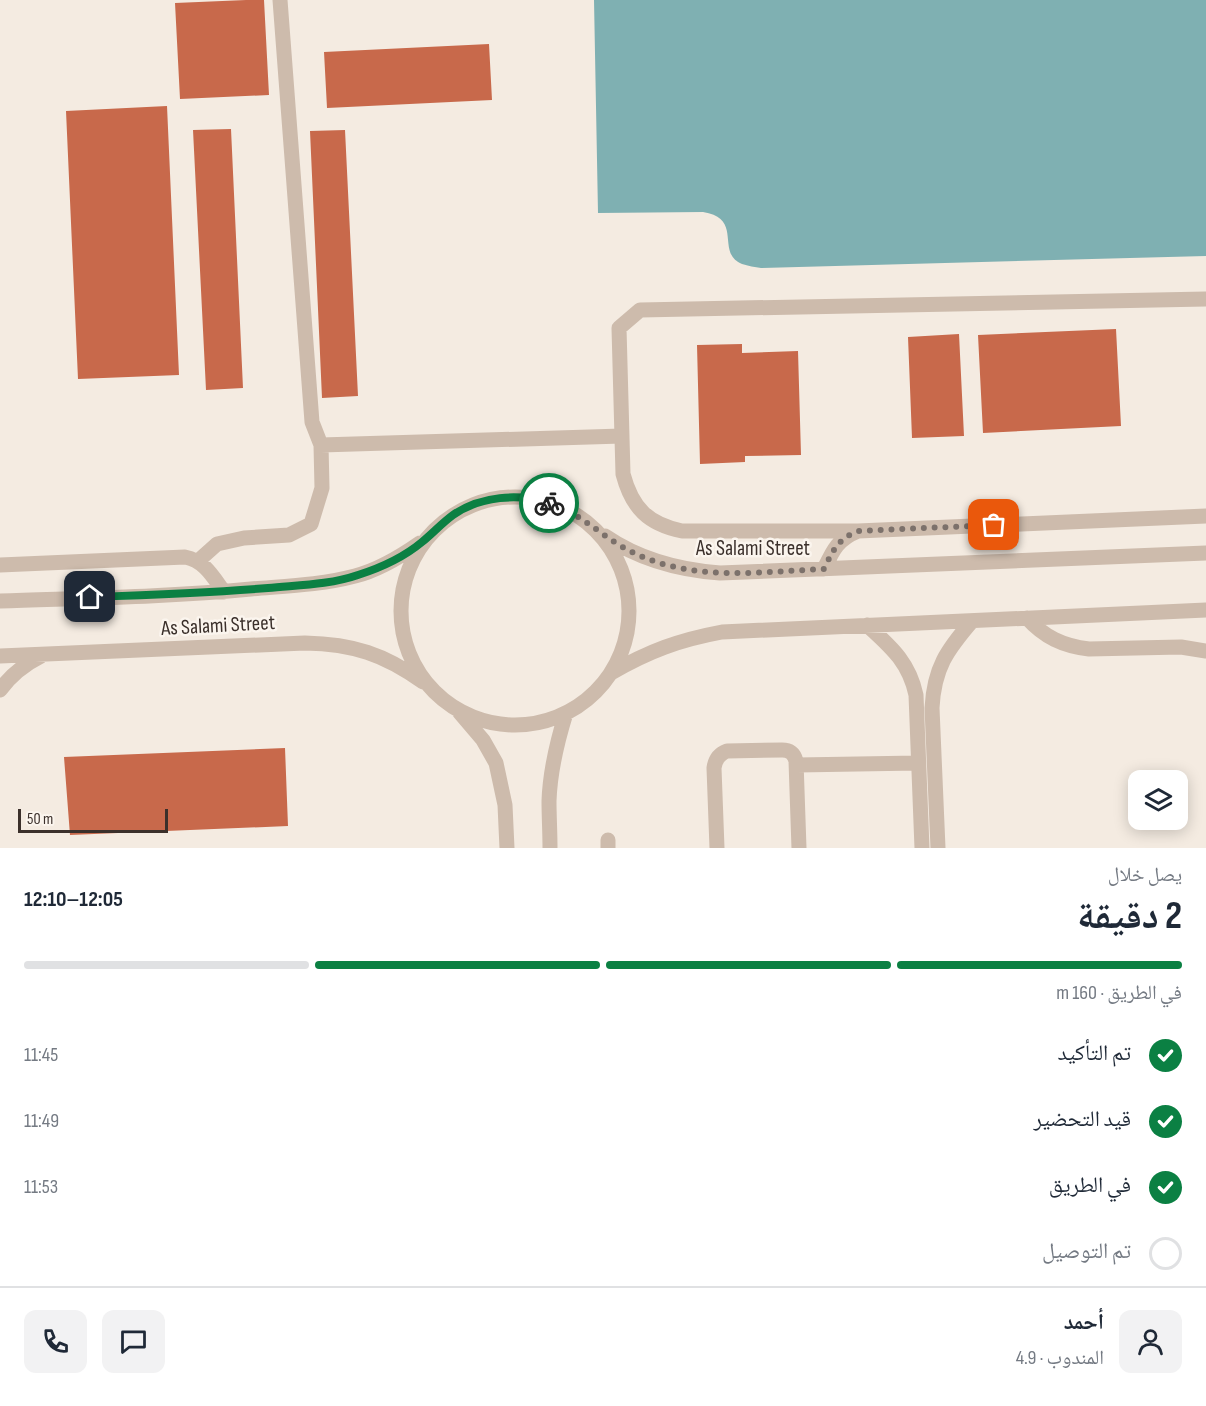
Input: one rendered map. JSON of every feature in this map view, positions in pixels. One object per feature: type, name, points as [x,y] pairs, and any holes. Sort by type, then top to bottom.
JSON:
[{"type":"street","points":[[198,561],[218,544],[244,538],[289,535],[310,524],[322,488],[321,445],[312,422],[309,390],[280,0]]},
{"type":"street","points":[[1206,299],[640,310],[619,328],[623,474],[633,502],[655,522],[668,528],[682,531],[858,531],[1206,516]]},
{"type":"street","points":[[321,445],[622,436]]},
{"type":"street","points":[[458,711],[477,719],[507,725],[538,723],[566,713],[591,696],[611,673],[626,638],[629,600],[619,563],[597,531],[580,517],[561,506],[518,497],[497,498],[475,504],[456,513],[438,526],[423,542],[405,577],[400,615],[408,653],[428,686],[458,711],[483,740],[496,763],[505,805],[507,848]]},
{"type":"street","name":"As Salami Street","points":[[597,531],[633,553],[676,568],[720,573],[1206,553]]},
{"type":"street","points":[[824,569],[838,543],[858,531]]},
{"type":"street","name":"As Salami Street","points":[[0,602],[224,592],[316,583],[357,576],[395,560],[423,542]]},
{"type":"street","points":[[0,565],[185,557],[198,561],[210,572],[224,592]]},
{"type":"street","points":[[611,673],[676,642],[722,632],[1206,610]]},
{"type":"street","points":[[1027,618],[1054,641],[1077,648],[1181,647],[1206,651]]},
{"type":"street","points":[[938,848],[933,693],[938,671],[948,651],[972,621]]},
{"type":"street","points":[[867,625],[904,662],[916,695],[922,848]]},
{"type":"street","name":"As Salami Street","points":[[0,656],[327,643],[369,652],[390,661],[428,686]]},
{"type":"street","points":[[0,690],[16,672],[44,654]]},
{"type":"street","points":[[550,848],[549,801],[552,771],[557,741],[566,713]]},
{"type":"street","points":[[717,848],[714,764],[719,756],[731,750],[786,750],[795,757],[799,848]]},
{"type":"street","points":[[797,765],[918,763]]},
{"type":"water","points":[[594,0],[1206,0],[1206,256],[761,268],[742,264],[734,259],[730,252],[723,221],[715,216],[703,212],[598,213]]},
{"type":"building","points":[[264,0],[269,95],[180,99],[175,3]]},
{"type":"building","points":[[489,44],[492,100],[327,108],[324,52]]},
{"type":"building","points":[[167,106],[179,375],[78,379],[66,111]]},
{"type":"building","points":[[231,129],[243,388],[206,390],[193,130]]},
{"type":"building","points":[[345,130],[358,396],[322,398],[310,131]]},
{"type":"building","points":[[1116,329],[1121,426],[983,433],[978,335]]},
{"type":"building","points":[[959,334],[964,436],[912,438],[908,337]]},
{"type":"building","points":[[742,344],[742,353],[798,351],[801,455],[745,456],[745,462],[700,464],[697,345]]},
{"type":"building","points":[[285,748],[288,826],[70,835],[64,757]]},
{"type":"way so far","points":[[549,503],[561,506],[580,517],[597,531],[633,553],[676,568],[698,572],[824,569],[838,543],[858,531],[994,525]]},
{"type":"route","points":[[90,597],[224,592],[333,581],[357,576],[402,556],[423,542],[438,526],[456,513],[475,504],[497,498],[518,497],[549,503]]}]
